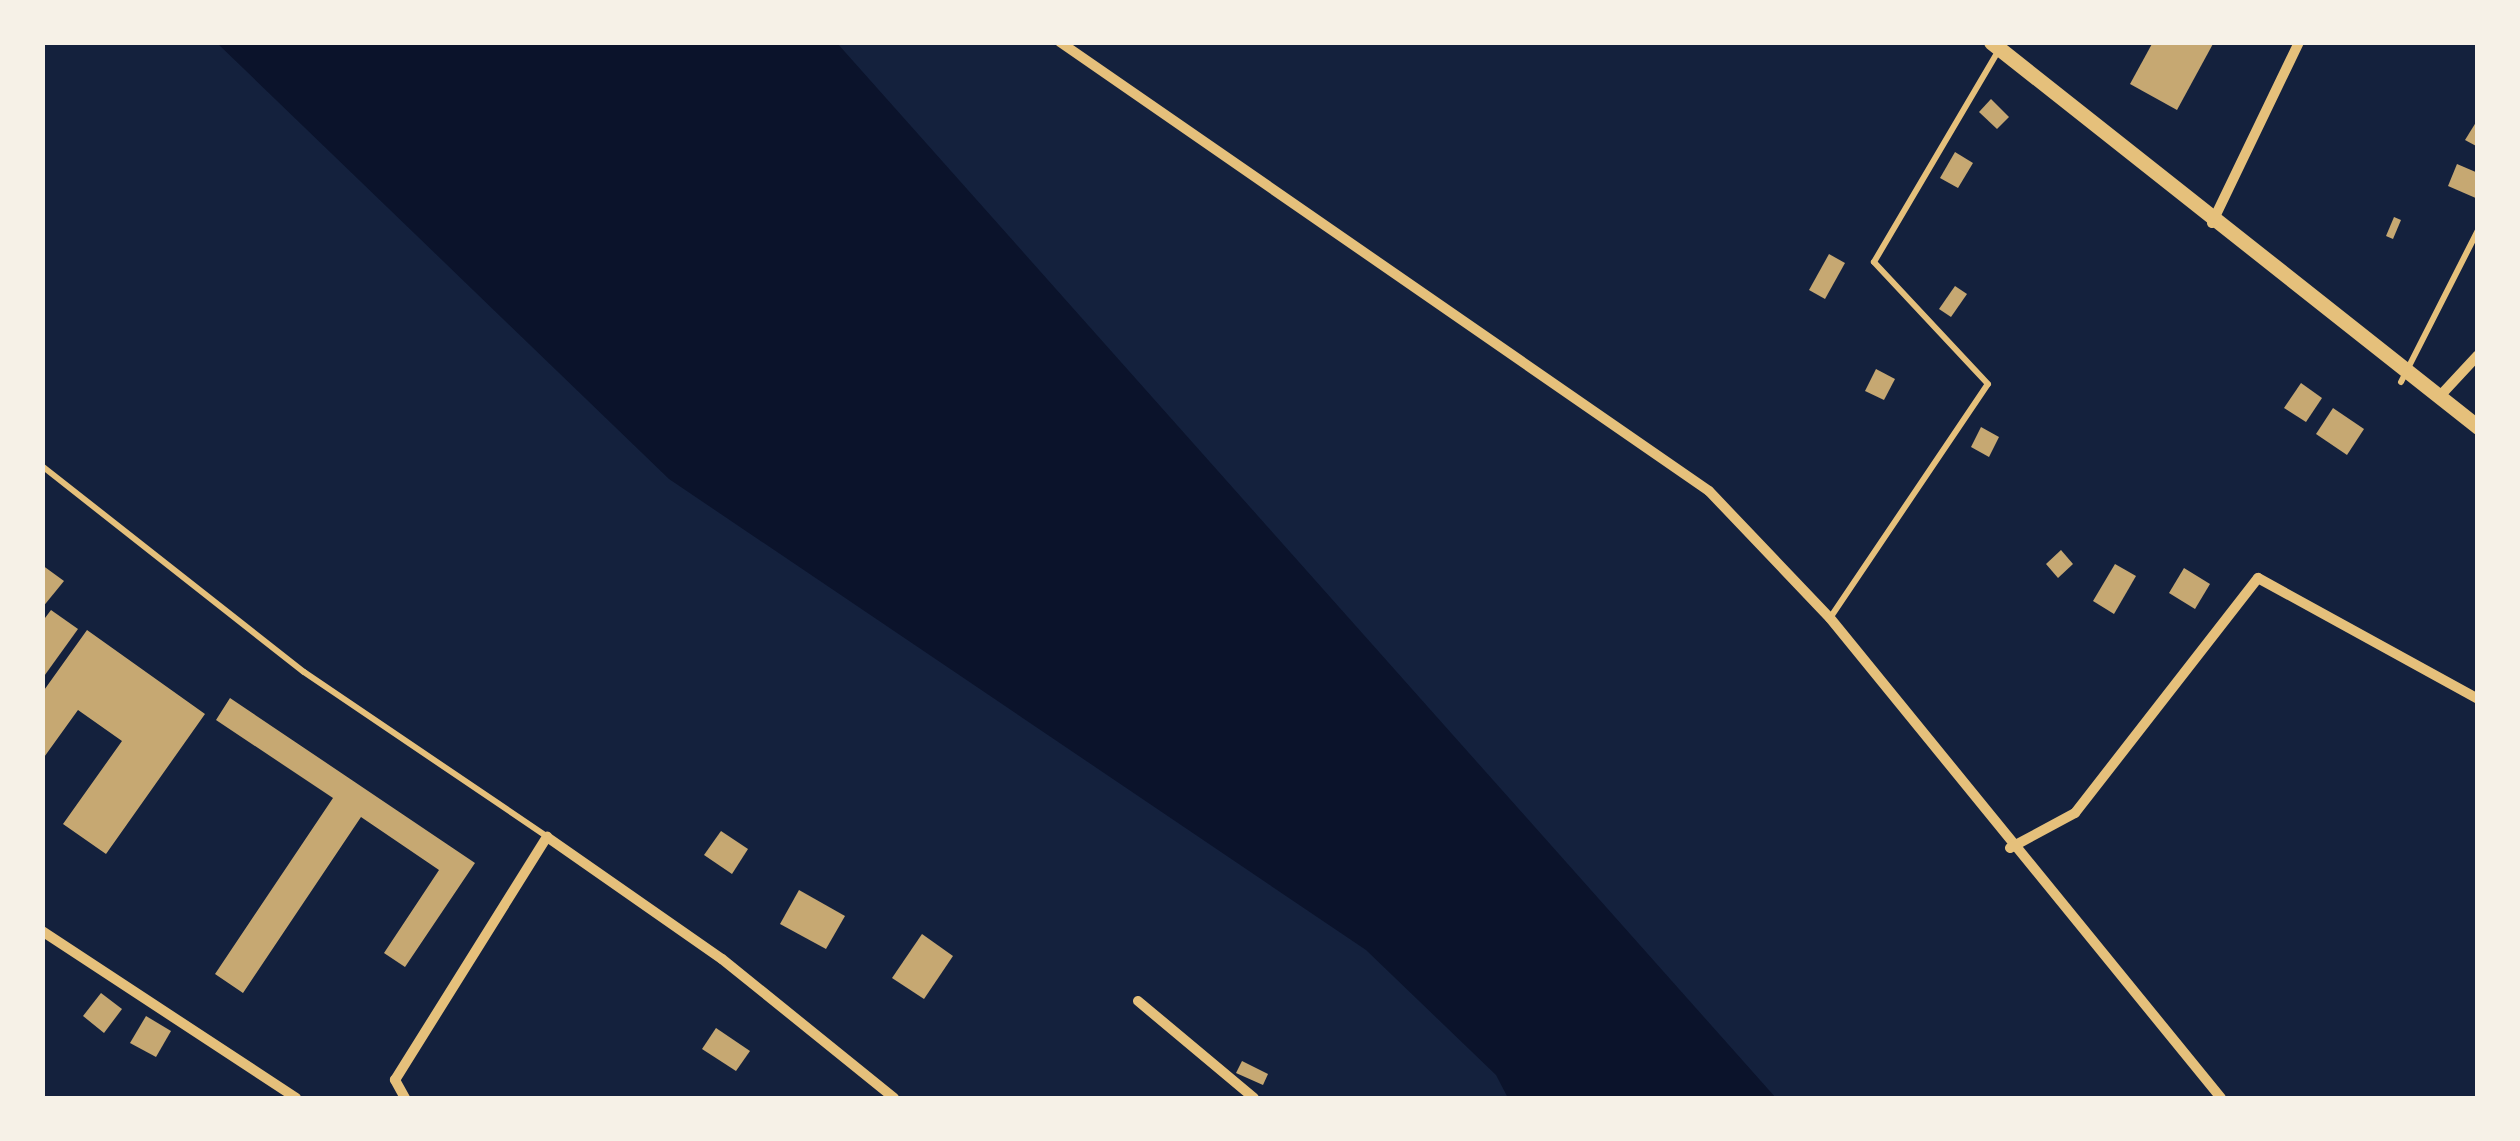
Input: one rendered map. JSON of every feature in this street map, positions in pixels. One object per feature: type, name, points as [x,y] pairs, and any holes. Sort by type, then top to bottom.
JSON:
[{"type":"street","points":[[1060,42],[1710,490],[1830,618],[2010,848],[2221,1098]]},
{"type":"street","points":[[2211,224],[2299,42]]},
{"type":"street","points":[[1995,46],[2211,224],[2478,427]]},
{"type":"street","points":[[2438,397],[2478,355]]},
{"type":"street","points":[[2010,848],[2075,813],[2258,578],[2478,699]]},
{"type":"street","points":[[405,1098],[395,1080],[547,837],[722,960],[894,1098]]},
{"type":"street","points":[[42,931],[296,1098]]},
{"type":"street","points":[[1138,1002],[1254,1098]]},
{"type":"lane","points":[[1830,618],[1988,384],[1874,262],[1995,46]]},
{"type":"lane","points":[[2402,382],[2478,230]]},
{"type":"lane","points":[[42,466],[304,672],[547,837]]},
{"type":"water","points":[[217,43],[837,43],[1776,1098],[1508,1098],[1496,1075],[1366,950],[669,479]]},
{"type":"building","points":[[2153,42],[2214,42],[2177,110],[2130,84]]},
{"type":"building","points":[[1991,99],[2009,117],[1997,129],[1979,112]]},
{"type":"building","points":[[2478,119],[2478,147],[2465,140]]},
{"type":"building","points":[[1955,152],[1973,163],[1958,188],[1940,178]]},
{"type":"building","points":[[2457,164],[2478,173],[2478,199],[2448,186]]},
{"type":"building","points":[[2394,217],[2401,220],[2393,239],[2386,236]]},
{"type":"building","points":[[1829,254],[1845,263],[1825,299],[1809,290]]},
{"type":"building","points":[[1955,286],[1967,294],[1951,317],[1939,309]]},
{"type":"building","points":[[1876,369],[1895,379],[1884,400],[1865,391]]},
{"type":"building","points":[[2301,383],[2322,398],[2306,422],[2284,408]]},
{"type":"building","points":[[2333,408],[2364,429],[2347,455],[2316,434]]},
{"type":"building","points":[[1981,427],[1999,437],[1989,457],[1971,447]]},
{"type":"building","points":[[2061,550],[2073,564],[2058,578],[2046,564]]},
{"type":"building","points":[[2115,564],[2136,576],[2114,614],[2093,601]]},
{"type":"building","points":[[42,565],[64,581],[42,608]]},
{"type":"building","points":[[2184,568],[2210,584],[2195,609],[2169,593]]},
{"type":"building","points":[[51,610],[78,629],[42,679],[42,622]]},
{"type":"building","points":[[87,630],[205,714],[106,854],[63,824],[122,741],[78,710],[42,760],[42,693]]},
{"type":"building","points":[[230,698],[475,863],[405,967],[384,953],[439,870],[361,817],[243,993],[215,974],[333,798],[216,720]]},
{"type":"building","points":[[721,831],[748,849],[732,874],[704,855]]},
{"type":"building","points":[[799,890],[845,916],[826,949],[780,924]]},
{"type":"building","points":[[922,934],[953,956],[924,999],[892,978]]},
{"type":"building","points":[[101,993],[122,1009],[104,1033],[83,1016]]},
{"type":"building","points":[[146,1016],[171,1031],[156,1057],[130,1043]]},
{"type":"building","points":[[716,1028],[750,1051],[736,1071],[702,1049]]},
{"type":"building","points":[[1242,1061],[1268,1074],[1263,1085],[1236,1073]]}]
